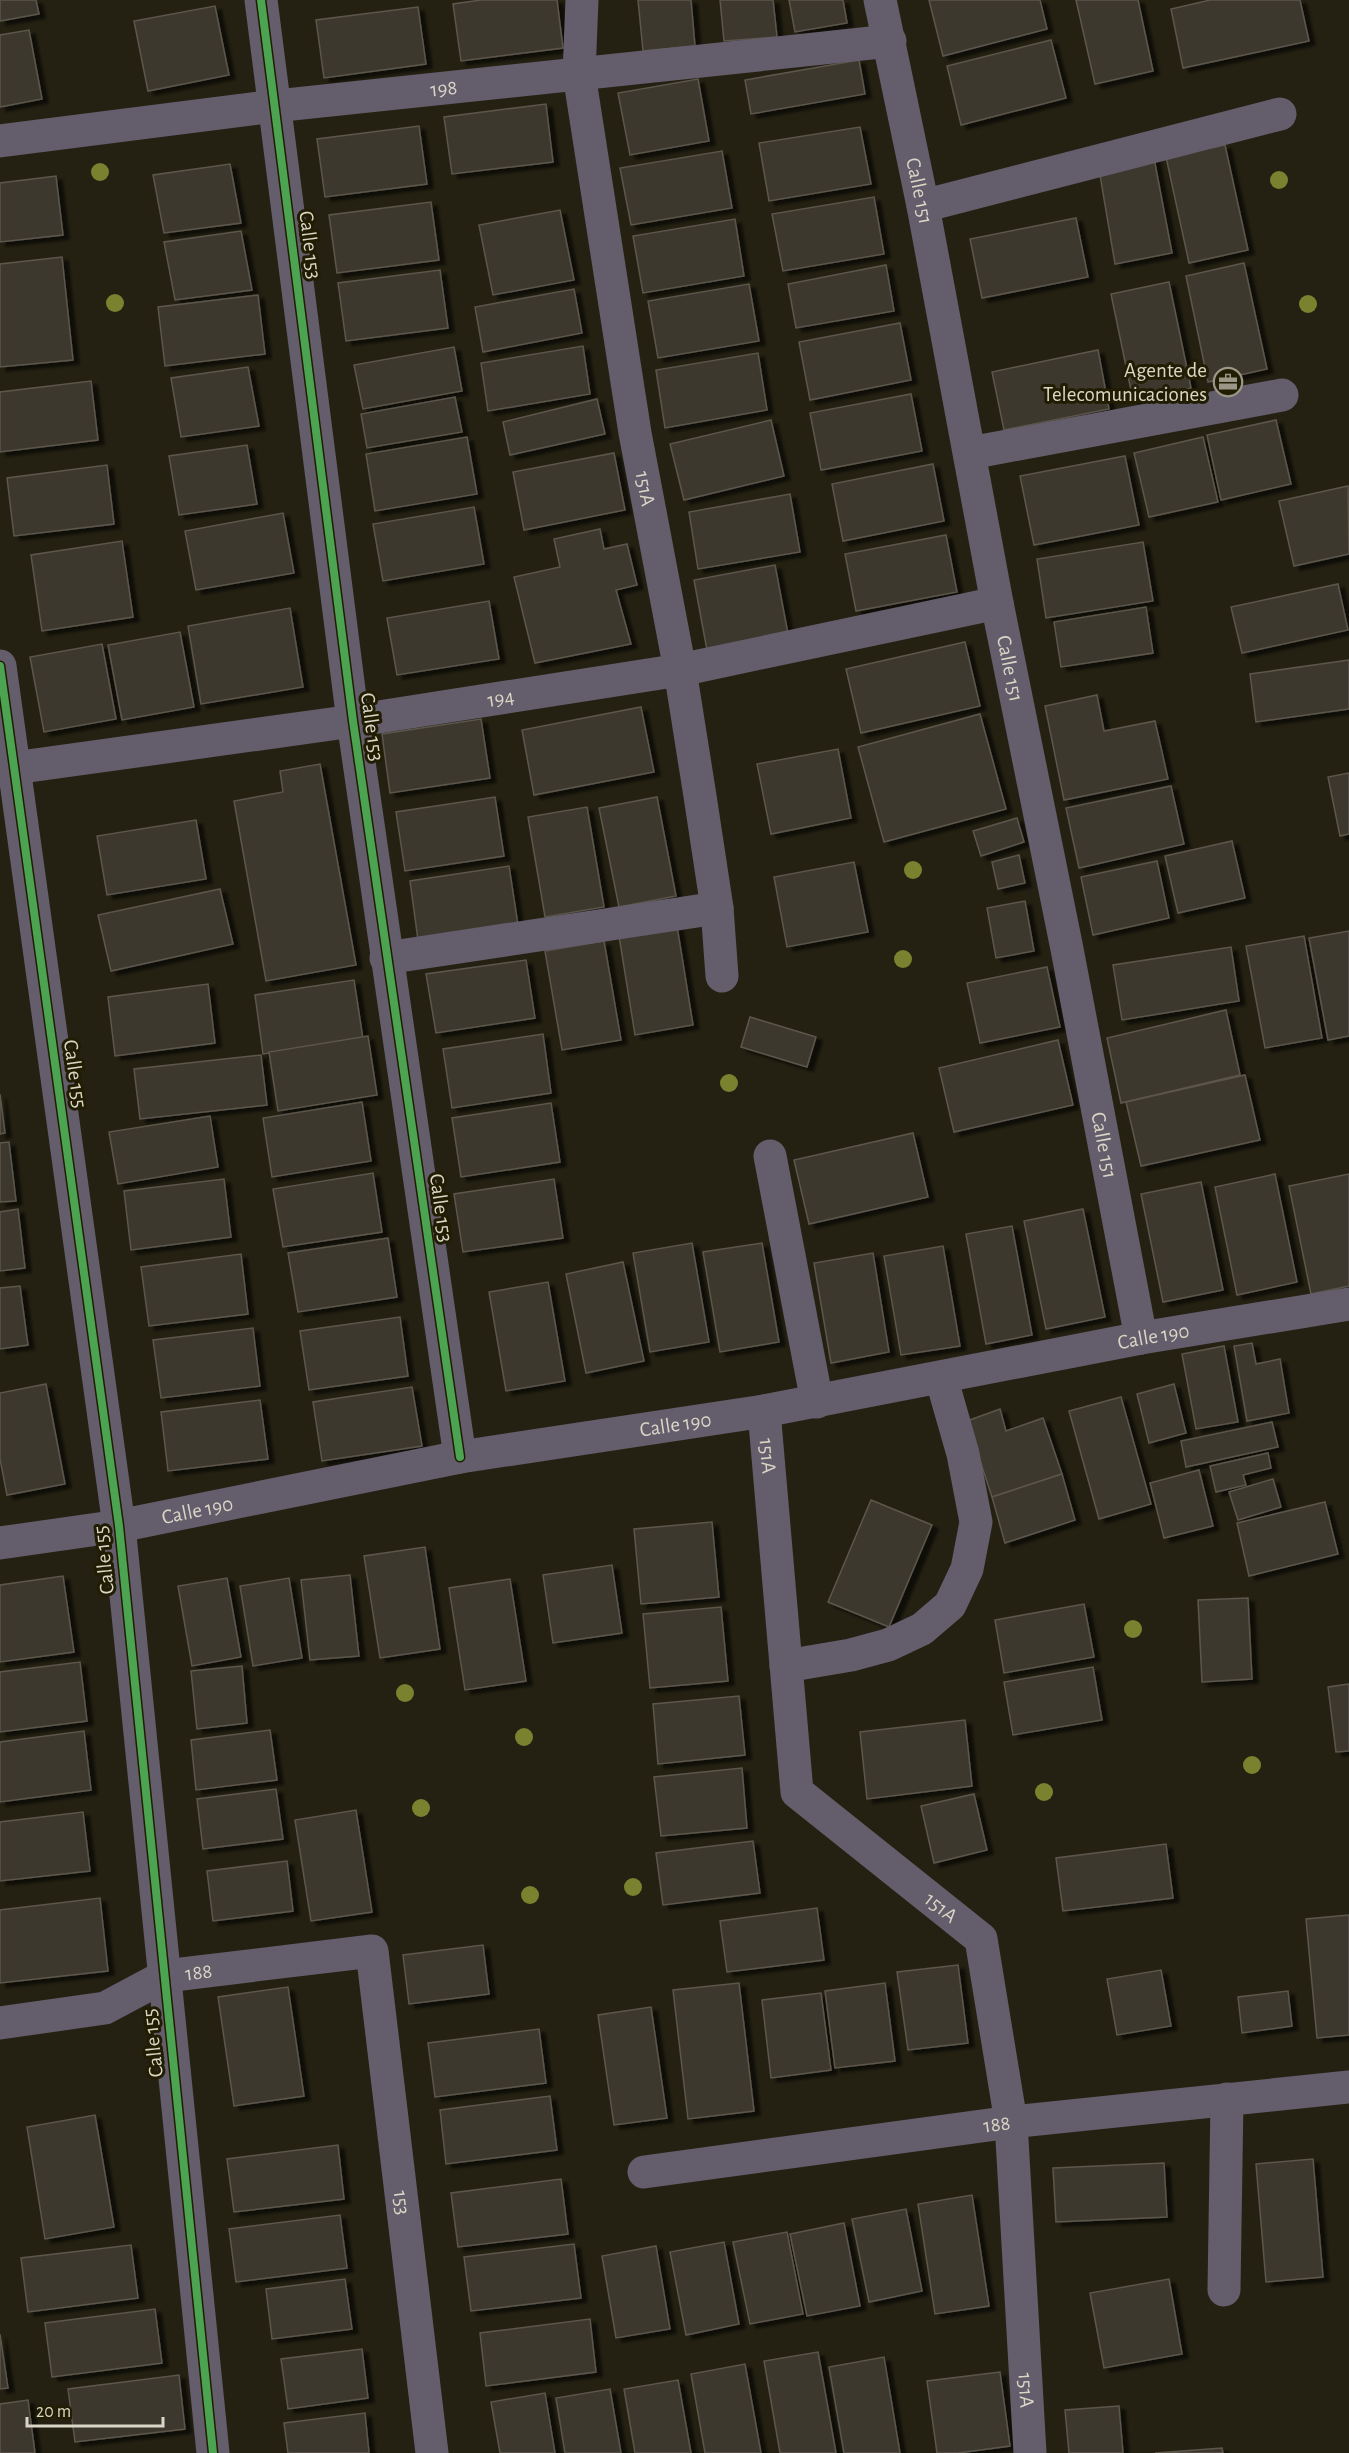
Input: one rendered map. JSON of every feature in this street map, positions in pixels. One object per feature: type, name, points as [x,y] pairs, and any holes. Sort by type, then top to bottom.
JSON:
[{"type":"street","name":"Calle 153","points":[[261,0],[353,721],[460,1457]]},
{"type":"street","name":"151A","points":[[582,0],[579,74],[635,433],[680,670],[717,908],[722,976]]},
{"type":"street","name":"Calle 151","points":[[880,0],[923,206],[997,603],[1067,949],[1141,1338]]},
{"type":"street","name":"198","points":[[0,141],[274,106],[890,40]]},
{"type":"street","points":[[923,206],[1280,114]]},
{"type":"street","points":[[970,453],[1282,395]]},
{"type":"street","name":"194","points":[[8,768],[353,721],[680,670],[997,603]]},
{"type":"street","name":"Calle 155","points":[[0,666],[8,768],[120,1526],[213,2453]]},
{"type":"street","points":[[386,958],[717,908]]},
{"type":"street","points":[[770,1156],[817,1402]]},
{"type":"street","name":"Calle 190","points":[[0,1543],[120,1526],[460,1457],[817,1402],[1141,1338],[1349,1304]]},
{"type":"street","points":[[786,1666],[851,1655],[888,1645],[922,1629],[950,1605],[967,1569],[976,1522],[963,1454],[941,1377]]},
{"type":"street","name":"151A","points":[[764,1411],[797,1792],[981,1939],[1011,2122],[1030,2453]]},
{"type":"street","name":"188","points":[[0,2023],[105,2008],[165,1976],[372,1951]]},
{"type":"street","name":"153","points":[[372,1951],[432,2453]]},
{"type":"street","name":"188","points":[[644,2172],[1011,2122],[1349,2087]]},
{"type":"street","points":[[1224,2290],[1227,2099]]},
{"type":"building","points":[[0,0],[36,0],[39,14],[0,21]]},
{"type":"building","points":[[481,0],[557,0],[563,48],[461,61],[453,4]]},
{"type":"building","points":[[638,0],[691,0],[695,46],[643,51]]},
{"type":"building","points":[[720,0],[773,0],[777,37],[724,41]]},
{"type":"building","points":[[789,0],[843,0],[847,23],[795,32]]},
{"type":"building","points":[[929,0],[1040,0],[1047,29],[943,56]]},
{"type":"building","points":[[1076,0],[1138,0],[1153,71],[1095,84]]},
{"type":"building","points":[[1210,0],[1300,0],[1309,41],[1183,68],[1171,9]]},
{"type":"building","points":[[215,6],[229,75],[148,91],[134,21]]},
{"type":"building","points":[[418,7],[426,64],[324,78],[316,20]]},
{"type":"building","points":[[29,30],[42,99],[0,107],[0,35]]},
{"type":"building","points":[[1051,40],[1066,98],[961,125],[947,66]]},
{"type":"building","points":[[859,60],[865,94],[751,114],[745,80]]},
{"type":"building","points":[[698,79],[709,141],[630,155],[618,93]]},
{"type":"building","points":[[546,104],[553,162],[452,174],[444,117]]},
{"type":"building","points":[[419,126],[427,184],[325,197],[317,139]]},
{"type":"building","points":[[860,127],[871,184],[769,201],[759,143]]},
{"type":"building","points":[[1225,145],[1248,250],[1189,263],[1166,157]]},
{"type":"building","points":[[722,151],[732,208],[631,225],[620,168]]},
{"type":"building","points":[[1153,153],[1172,253],[1115,264],[1098,163]]},
{"type":"building","points":[[230,164],[241,223],[164,233],[153,175]]},
{"type":"building","points":[[56,176],[63,235],[0,242],[0,183]]},
{"type":"building","points":[[874,197],[884,254],[783,271],[772,214]]},
{"type":"building","points":[[431,202],[439,260],[337,273],[329,215]]},
{"type":"building","points":[[560,210],[574,280],[493,295],[479,225]]},
{"type":"building","points":[[1076,218],[1088,277],[982,298],[970,239]]},
{"type":"building","points":[[735,219],[744,276],[643,293],[633,236]]},
{"type":"building","points":[[241,231],[252,290],[175,300],[164,242]]},
{"type":"building","points":[[62,257],[73,360],[0,367],[0,264]]},
{"type":"building","points":[[1244,263],[1267,369],[1208,382],[1186,276]]},
{"type":"building","points":[[886,265],[894,311],[796,328],[788,284]]},
{"type":"building","points":[[440,270],[448,328],[346,341],[338,283]]},
{"type":"building","points":[[1169,282],[1191,388],[1133,400],[1111,294]]},
{"type":"building","points":[[749,284],[759,341],[658,358],[648,301]]},
{"type":"building","points":[[574,289],[582,333],[483,352],[475,307]]},
{"type":"building","points":[[258,295],[265,354],[165,366],[158,307]]},
{"type":"building","points":[[900,323],[911,380],[810,400],[799,342]]},
{"type":"building","points":[[583,346],[590,394],[488,411],[481,363]]},
{"type":"building","points":[[454,347],[462,391],[363,409],[354,365]]},
{"type":"building","points":[[1098,350],[1109,409],[1004,430],[992,372]]},
{"type":"building","points":[[758,353],[767,410],[665,428],[656,370]]},
{"type":"building","points":[[248,367],[259,426],[181,437],[171,378]]},
{"type":"building","points":[[91,381],[98,440],[0,452],[0,392]]},
{"type":"building","points":[[911,394],[922,451],[821,470],[810,413]]},
{"type":"building","points":[[455,397],[462,432],[367,448],[361,414]]},
{"type":"building","points":[[597,399],[605,434],[510,455],[503,422]]},
{"type":"building","points":[[771,420],[784,476],[684,500],[670,444]]},
{"type":"building","points":[[1276,420],[1291,484],[1221,500],[1207,435]]},
{"type":"building","points":[[467,437],[477,494],[375,511],[366,454]]},
{"type":"building","points":[[1203,437],[1218,502],[1149,517],[1134,453]]},
{"type":"building","points":[[247,445],[257,504],[179,515],[169,456]]},
{"type":"building","points":[[614,453],[625,510],[524,530],[513,472]]},
{"type":"building","points":[[1125,456],[1139,525],[1034,545],[1020,476]]},
{"type":"building","points":[[933,464],[944,521],[843,541],[832,484]]},
{"type":"building","points":[[107,465],[114,524],[14,536],[7,478]]},
{"type":"building","points":[[1348,486],[1349,554],[1294,566],[1279,501]]},
{"type":"building","points":[[790,494],[800,552],[698,569],[689,512]]},
{"type":"building","points":[[474,507],[484,564],[383,581],[373,524]]},
{"type":"building","points":[[283,513],[294,573],[196,590],[185,531]]},
{"type":"building","points":[[600,529],[604,549],[627,544],[637,585],[616,590],[631,644],[535,663],[514,577],[560,567],[554,539]]},
{"type":"building","points":[[946,535],[957,592],[856,611],[845,554]]},
{"type":"building","points":[[122,541],[133,617],[42,631],[31,555]]},
{"type":"building","points":[[1143,542],[1153,601],[1046,618],[1037,559]]},
{"type":"building","points":[[775,565],[788,634],[707,650],[694,580]]},
{"type":"building","points":[[1338,584],[1348,630],[1242,653],[1231,607]]},
{"type":"building","points":[[489,601],[499,659],[397,675],[387,618]]},
{"type":"building","points":[[1146,607],[1153,653],[1061,667],[1054,622]]},
{"type":"building","points":[[290,608],[303,687],[201,704],[188,626]]},
{"type":"building","points":[[180,632],[194,707],[122,720],[108,645]]},
{"type":"building","points":[[965,642],[980,706],[861,733],[846,669]]},
{"type":"building","points":[[102,644],[116,719],[44,732],[30,657]]},
{"type":"building","points":[[1349,660],[1349,709],[1256,722],[1250,674]]},
{"type":"building","points":[[1097,695],[1104,731],[1155,721],[1168,779],[1064,800],[1045,706]]},
{"type":"building","points":[[641,707],[654,772],[534,795],[522,730]]},
{"type":"building","points":[[980,714],[1006,809],[884,842],[858,747]]},
{"type":"building","points":[[481,719],[490,778],[390,793],[382,734]]},
{"type":"building","points":[[838,749],[851,818],[771,834],[757,764]]},
{"type":"building","points":[[320,764],[356,965],[266,981],[234,801],[283,792],[280,771]]},
{"type":"building","points":[[1349,773],[1349,834],[1340,836],[1328,777]]},
{"type":"building","points":[[1171,786],[1184,844],[1079,868],[1066,808]]},
{"type":"building","points":[[495,797],[504,856],[405,871],[396,812]]},
{"type":"building","points":[[657,797],[676,896],[619,907],[599,808]]},
{"type":"building","points":[[587,807],[604,907],[545,917],[528,817]]},
{"type":"building","points":[[1017,818],[1024,842],[981,856],[973,831]]},
{"type":"building","points":[[196,820],[206,879],[107,895],[97,836]]},
{"type":"building","points":[[1232,841],[1245,898],[1178,913],[1165,856]]},
{"type":"building","points":[[1019,855],[1025,883],[998,889],[992,862]]},
{"type":"building","points":[[1157,861],[1169,918],[1093,935],[1081,877]]},
{"type":"building","points":[[854,862],[868,932],[787,947],[774,877]]},
{"type":"building","points":[[509,866],[518,925],[418,940],[410,881]]},
{"type":"building","points":[[220,889],[233,944],[111,971],[98,915]]},
{"type":"building","points":[[1025,901],[1034,951],[996,958],[987,908]]},
{"type":"building","points":[[677,926],[693,1025],[635,1035],[619,936]]},
{"type":"building","points":[[1349,931],[1349,1036],[1328,1040],[1309,938]]},
{"type":"building","points":[[1304,936],[1322,1038],[1265,1048],[1246,946]]},
{"type":"building","points":[[604,941],[621,1040],[562,1050],[545,951]]},
{"type":"building","points":[[1231,947],[1239,1001],[1122,1020],[1113,965]]},
{"type":"building","points":[[526,960],[535,1018],[436,1033],[426,974]]},
{"type":"building","points":[[1047,967],[1060,1027],[980,1043],[967,983]]},
{"type":"building","points":[[354,980],[363,1039],[263,1054],[255,995]]},
{"type":"building","points":[[208,984],[215,1043],[115,1056],[108,997]]},
{"type":"building","points":[[1226,1010],[1240,1075],[1121,1103],[1107,1038]]},
{"type":"building","points":[[750,1017],[816,1037],[807,1067],[741,1047]]},
{"type":"building","points":[[543,1034],[551,1093],[452,1108],[443,1049]]},
{"type":"building","points":[[368,1036],[377,1095],[278,1111],[269,1052]]},
{"type":"building","points":[[1058,1040],[1073,1105],[954,1132],[939,1068]]},
{"type":"building","points":[[261,1055],[267,1105],[140,1119],[134,1069]]},
{"type":"building","points":[[1245,1075],[1260,1140],[1141,1166],[1126,1102]]},
{"type":"building","points":[[0,1094],[5,1133],[0,1134]]},
{"type":"building","points":[[362,1102],[371,1161],[272,1177],[263,1118]]},
{"type":"building","points":[[551,1103],[560,1162],[461,1177],[452,1118]]},
{"type":"building","points":[[210,1116],[218,1167],[118,1184],[109,1132]]},
{"type":"building","points":[[913,1133],[928,1197],[809,1224],[794,1160]]},
{"type":"building","points":[[9,1142],[16,1201],[0,1202],[0,1143]]},
{"type":"building","points":[[373,1173],[382,1232],[283,1247],[273,1189]]},
{"type":"building","points":[[1275,1174],[1297,1282],[1237,1295],[1215,1187]]},
{"type":"building","points":[[1349,1174],[1349,1286],[1311,1294],[1289,1186]]},
{"type":"building","points":[[224,1179],[231,1237],[131,1250],[124,1191]]},
{"type":"building","points":[[554,1179],[563,1238],[463,1252],[454,1194]]},
{"type":"building","points":[[1201,1182],[1223,1290],[1163,1302],[1141,1194]]},
{"type":"building","points":[[18,1209],[25,1268],[0,1271],[0,1212]]},
{"type":"building","points":[[1083,1209],[1105,1317],[1046,1329],[1024,1221]]},
{"type":"building","points":[[1012,1226],[1032,1335],[986,1344],[966,1234]]},
{"type":"building","points":[[388,1238],[397,1297],[298,1312],[288,1253]]},
{"type":"building","points":[[692,1243],[709,1342],[650,1352],[633,1253]]},
{"type":"building","points":[[762,1243],[779,1342],[720,1352],[703,1252]]},
{"type":"building","points":[[943,1246],[960,1346],[901,1355],[884,1256]]},
{"type":"building","points":[[873,1253],[889,1352],[831,1363],[814,1263]]},
{"type":"building","points":[[241,1254],[248,1314],[149,1326],[141,1267]]},
{"type":"building","points":[[623,1262],[644,1361],[586,1373],[566,1274]]},
{"type":"building","points":[[548,1282],[565,1381],[506,1391],[489,1292]]},
{"type":"building","points":[[20,1286],[28,1345],[0,1349],[0,1288]]},
{"type":"building","points":[[400,1317],[408,1376],[309,1390],[300,1331]]},
{"type":"building","points":[[253,1328],[260,1386],[161,1398],[153,1340]]},
{"type":"building","points":[[1252,1343],[1256,1364],[1280,1359],[1289,1413],[1247,1421],[1234,1346]]},
{"type":"building","points":[[1224,1346],[1238,1422],[1196,1429],[1182,1354]]},
{"type":"building","points":[[46,1384],[65,1484],[7,1495],[0,1459],[0,1393]]},
{"type":"building","points":[[1174,1384],[1186,1433],[1149,1443],[1137,1394]]},
{"type":"building","points":[[412,1387],[422,1446],[322,1461],[313,1402]]},
{"type":"building","points":[[1121,1397],[1151,1504],[1099,1519],[1069,1411]]},
{"type":"building","points":[[260,1400],[268,1459],[168,1471],[161,1412]]},
{"type":"building","points":[[1000,1409],[1006,1431],[1043,1418],[1062,1474],[992,1497],[967,1421]]},
{"type":"building","points":[[1272,1422],[1278,1447],[1186,1467],[1181,1441]]},
{"type":"building","points":[[1268,1453],[1271,1468],[1243,1475],[1246,1485],[1216,1492],[1210,1466]]},
{"type":"building","points":[[1199,1470],[1213,1526],[1164,1538],[1150,1483]]},
{"type":"building","points":[[1062,1474],[1075,1520],[1005,1543],[992,1497]]},
{"type":"building","points":[[1273,1479],[1281,1507],[1238,1520],[1229,1492]]},
{"type":"building","points":[[871,1500],[932,1525],[889,1627],[828,1602]]},
{"type":"building","points":[[1325,1502],[1338,1554],[1249,1576],[1237,1523]]},
{"type":"building","points":[[712,1522],[719,1597],[641,1604],[634,1529]]},
{"type":"building","points":[[425,1547],[440,1649],[380,1658],[364,1556]]},
{"type":"building","points":[[612,1565],[622,1633],[553,1643],[543,1575]]},
{"type":"building","points":[[350,1575],[359,1656],[310,1660],[301,1580]]},
{"type":"building","points":[[63,1576],[74,1652],[0,1662],[0,1585]]},
{"type":"building","points":[[227,1578],[241,1657],[192,1666],[178,1586]]},
{"type":"building","points":[[289,1578],[302,1658],[253,1666],[240,1586]]},
{"type":"building","points":[[510,1579],[526,1681],[465,1690],[449,1588]]},
{"type":"building","points":[[1248,1598],[1252,1679],[1202,1682],[1198,1600]]},
{"type":"building","points":[[1084,1604],[1094,1657],[1004,1673],[995,1620]]},
{"type":"building","points":[[721,1607],[728,1681],[650,1688],[643,1614]]},
{"type":"building","points":[[80,1662],[87,1721],[0,1732],[0,1672]]},
{"type":"building","points":[[242,1666],[247,1723],[197,1729],[191,1671]]},
{"type":"building","points":[[1093,1667],[1102,1720],[1013,1735],[1004,1682]]},
{"type":"building","points":[[1349,1684],[1349,1751],[1336,1752],[1328,1687]]},
{"type":"building","points":[[739,1696],[745,1755],[658,1764],[653,1704]]},
{"type":"building","points":[[965,1720],[972,1786],[867,1799],[860,1732]]},
{"type":"building","points":[[270,1730],[277,1780],[196,1790],[191,1740]]},
{"type":"building","points":[[84,1731],[91,1790],[0,1802],[0,1742]]},
{"type":"building","points":[[742,1768],[747,1828],[661,1836],[654,1777]]},
{"type":"building","points":[[276,1789],[283,1839],[203,1849],[197,1799]]},
{"type":"building","points":[[974,1794],[987,1850],[934,1863],[921,1806]]},
{"type":"building","points":[[356,1810],[372,1912],[311,1921],[295,1820]]},
{"type":"building","points":[[83,1812],[90,1871],[0,1881],[0,1822]]},
{"type":"building","points":[[753,1841],[760,1893],[663,1905],[656,1853]]},
{"type":"building","points":[[1166,1844],[1173,1898],[1063,1911],[1056,1858]]},
{"type":"building","points":[[287,1861],[293,1911],[213,1921],[207,1871]]},
{"type":"building","points":[[100,1898],[108,1971],[0,1983],[0,1910]]},
{"type":"building","points":[[817,1908],[824,1960],[727,1972],[720,1921]]},
{"type":"building","points":[[1349,1915],[1349,2035],[1317,2038],[1306,1919]]},
{"type":"building","points":[[483,1945],[489,1994],[409,2004],[403,1955]]},
{"type":"building","points":[[958,1965],[968,2043],[908,2050],[897,1972]]},
{"type":"building","points":[[1161,1970],[1171,2026],[1117,2035],[1107,1979]]},
{"type":"building","points":[[739,1983],[754,2111],[688,2119],[673,1990]]},
{"type":"building","points":[[885,1983],[895,2061],[835,2068],[825,1991]]},
{"type":"building","points":[[288,1987],[304,2096],[234,2106],[218,1997]]},
{"type":"building","points":[[1288,1991],[1292,2026],[1242,2033],[1238,1997]]},
{"type":"building","points":[[821,1993],[831,2070],[771,2078],[762,2000]]},
{"type":"building","points":[[651,2007],[667,2118],[614,2125],[598,2015]]},
{"type":"building","points":[[539,2029],[546,2083],[435,2097],[428,2043]]},
{"type":"building","points":[[550,2096],[557,2150],[446,2164],[440,2110]]},
{"type":"building","points":[[95,2115],[114,2227],[45,2239],[27,2127]]},
{"type":"building","points":[[338,2145],[344,2199],[234,2212],[227,2159]]},
{"type":"building","points":[[1313,2159],[1323,2277],[1266,2282],[1256,2164]]},
{"type":"building","points":[[1164,2163],[1167,2217],[1056,2222],[1053,2168]]},
{"type":"building","points":[[561,2179],[568,2234],[458,2247],[451,2193]]},
{"type":"building","points":[[972,2195],[989,2306],[935,2314],[918,2204]]},
{"type":"building","points":[[906,2209],[922,2291],[869,2302],[852,2219]]},
{"type":"building","points":[[340,2215],[347,2268],[236,2282],[229,2229]]},
{"type":"building","points":[[844,2223],[860,2306],[807,2316],[790,2234]]},
{"type":"building","points":[[787,2232],[803,2314],[750,2324],[733,2242]]},
{"type":"building","points":[[724,2242],[739,2324],[686,2335],[670,2252]]},
{"type":"building","points":[[574,2244],[581,2298],[471,2311],[464,2257]]},
{"type":"building","points":[[131,2245],[138,2298],[28,2312],[21,2258]]},
{"type":"building","points":[[656,2246],[670,2329],[616,2338],[602,2256]]},
{"type":"building","points":[[345,2279],[352,2329],[272,2339],[266,2289]]},
{"type":"building","points":[[1169,2279],[1182,2354],[1104,2368],[1090,2293]]},
{"type":"building","points":[[155,2309],[162,2363],[52,2377],[45,2323]]},
{"type":"building","points":[[590,2319],[596,2372],[486,2386],[480,2333]]},
{"type":"building","points":[[0,2334],[8,2388],[0,2389]]},
{"type":"building","points":[[362,2349],[368,2398],[288,2409],[281,2359]]},
{"type":"building","points":[[818,2352],[836,2453],[780,2453],[764,2361]]},
{"type":"building","points":[[884,2357],[900,2453],[844,2453],[829,2367]]},
{"type":"building","points":[[745,2364],[761,2453],[705,2453],[691,2374]]},
{"type":"building","points":[[1000,2372],[1010,2446],[958,2453],[937,2453],[927,2381]]},
{"type":"building","points":[[179,2375],[185,2429],[75,2442],[68,2389]]},
{"type":"building","points":[[678,2380],[691,2453],[635,2453],[624,2389]]},
{"type":"building","points":[[610,2389],[621,2453],[565,2453],[556,2398]]},
{"type":"building","points":[[545,2393],[555,2453],[500,2453],[491,2402]]},
{"type":"building","points":[[28,2400],[35,2453],[0,2453],[0,2404]]},
{"type":"building","points":[[1119,2406],[1123,2453],[1069,2453],[1065,2410]]},
{"type":"building","points":[[365,2413],[369,2453],[288,2453],[284,2423]]},
{"type":"building","points":[[1222,2448],[1223,2453],[1155,2453]]},
{"type":"cycle path","points":[[261,0],[353,721],[460,1457]]},
{"type":"cycle path","points":[[0,666],[119,1526],[213,2453]]},
{"type":"place","name":"Agente de Telecomunicaciones","points":[[1228,382]]}]
